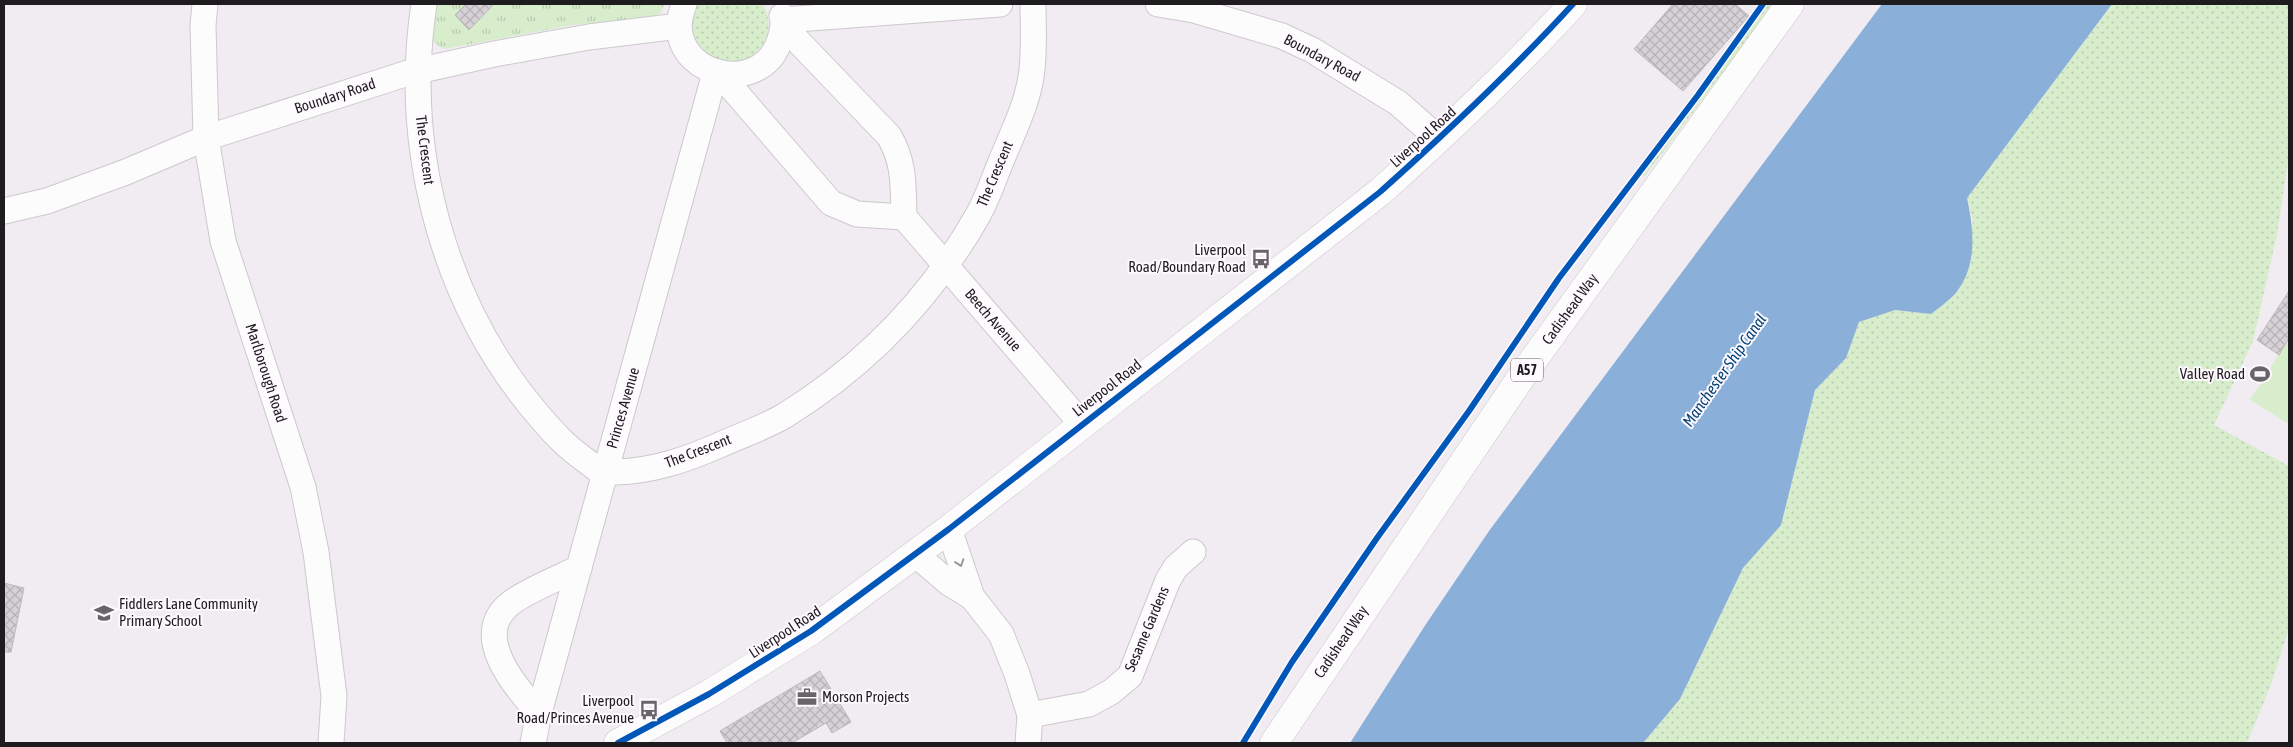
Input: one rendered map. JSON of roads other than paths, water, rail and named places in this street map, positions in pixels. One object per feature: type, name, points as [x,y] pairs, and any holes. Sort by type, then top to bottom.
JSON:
[{"type":"main road","name":"Liverpool Road","points":[[618,743],[709,694],[811,632],[949,529],[1380,192],[1525,57],[1573,4]]},
{"type":"main road","name":"Cadishead Way","points":[[1274,743],[1524,373],[1790,4]]},
{"type":"street","name":"Marlborough Road","points":[[205,4],[203,25],[206,138],[223,241],[303,487],[316,552],[334,696],[331,743]]},
{"type":"street","name":"The Crescent","points":[[424,4],[418,40],[417,70],[422,149],[432,202],[444,249],[488,345],[523,398],[564,446],[604,473],[634,472],[684,460],[781,418],[829,385],[875,349],[914,308],[945,266],[979,213],[1024,105],[1033,60],[1033,4]]},
{"type":"street","points":[[782,18],[1000,4]]},
{"type":"street","name":"Boundary Road","points":[[1158,4],[1194,10],[1290,39],[1370,84],[1398,103],[1439,139]]},
{"type":"street","name":"Boundary Road","points":[[4,211],[65,194],[126,172],[206,138],[417,70],[589,37],[681,15],[684,47],[697,63],[722,74]]},
{"type":"street","points":[[722,74],[747,73],[764,64],[777,49],[782,18]]},
{"type":"street","points":[[722,74],[831,203],[857,214],[904,217],[903,176],[898,152],[889,136],[794,38],[782,18]]},
{"type":"street","name":"Princes Avenue","points":[[534,743],[539,713],[604,473],[722,74]]},
{"type":"street","name":"Beech Avenue","points":[[904,217],[1082,424]]},
{"type":"street","points":[[949,529],[972,597],[1001,634],[1030,715],[1028,743]]},
{"type":"street","points":[[916,554],[949,583],[972,597]]},
{"type":"street","name":"Sesame Gardens","points":[[1030,715],[1089,704],[1111,692],[1130,676],[1177,558]]},
{"type":"street","points":[[539,713],[506,672],[495,648],[495,624],[498,614],[512,602],[579,568]]},
{"type":"water","name":"Manchester Ship Canal","points":[[1882,4],[2112,4],[1967,198],[1972,235],[1971,260],[1968,272],[1955,294],[1931,314],[1895,310],[1859,322],[1846,358],[1815,390],[1781,525],[1743,568],[1680,699],[1643,743],[1350,743],[1426,624],[1489,531]]},
{"type":"place","name":"Liverpool Road/Boundary Road","points":[[1261,259]]},
{"type":"place","name":"Valley Road","points":[[2260,374]]},
{"type":"place","name":"Fiddlers Lane Community Primary School","points":[[104,613]]},
{"type":"place","name":"Morson Projects","points":[[807,697]]},
{"type":"place","name":"Liverpool Road/Princes Avenue","points":[[649,710]]}]
